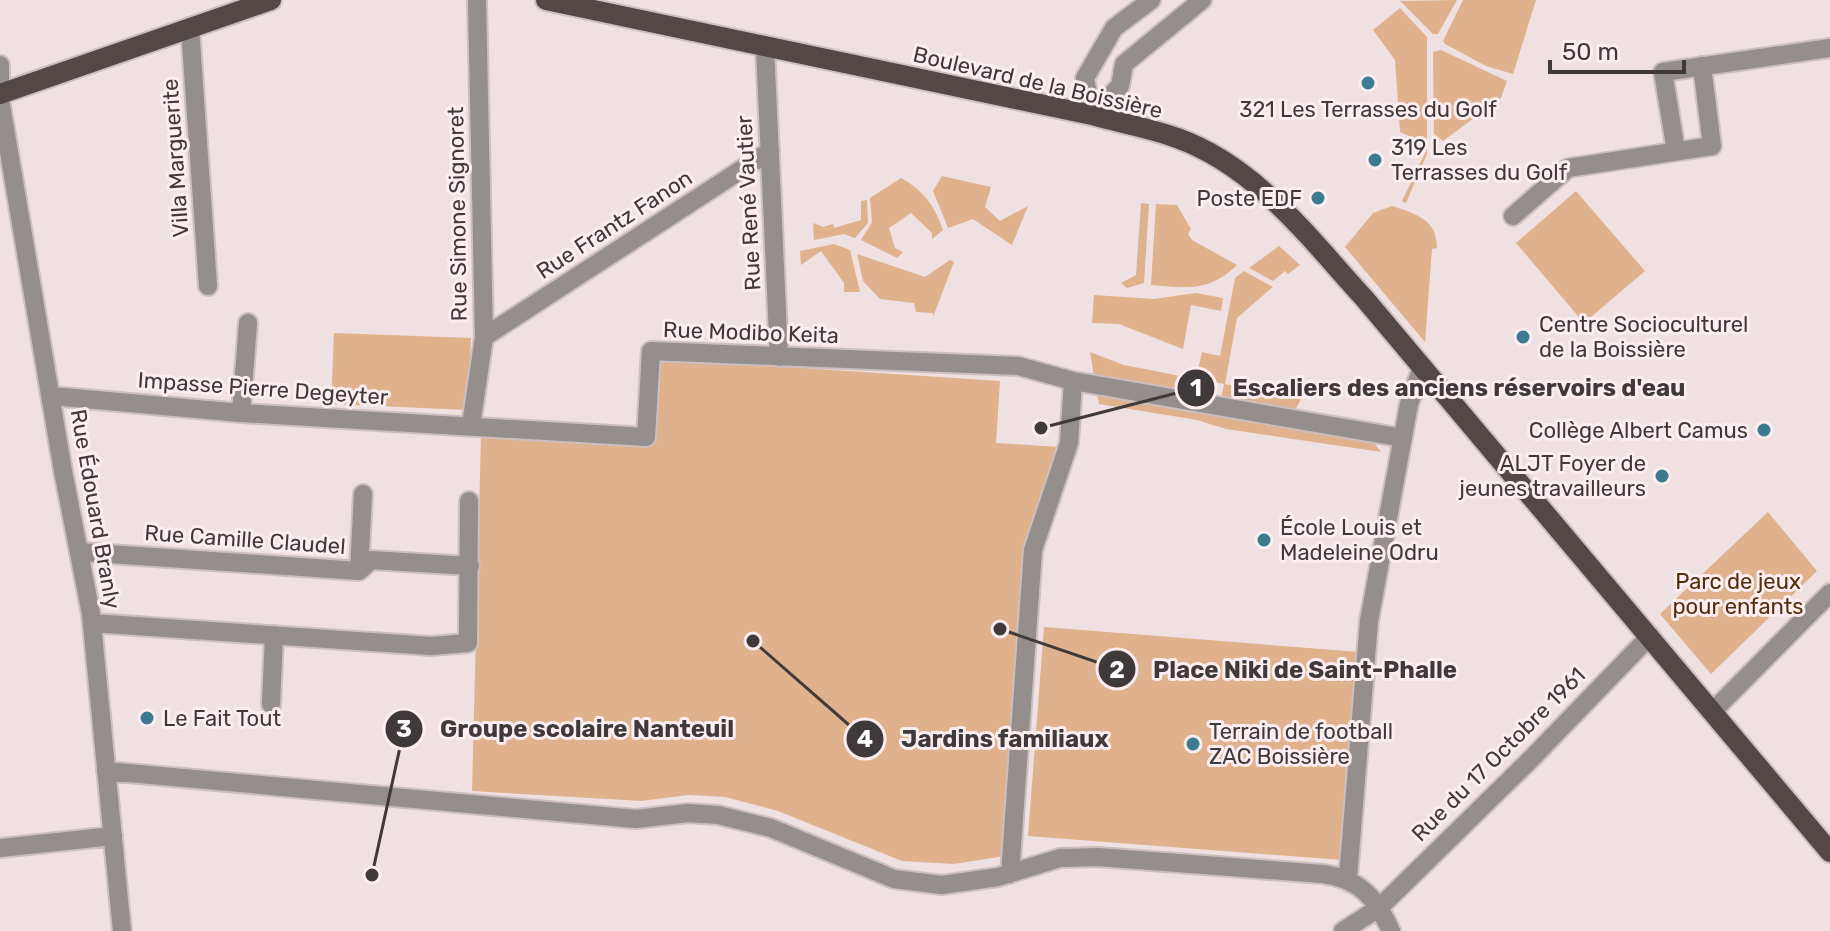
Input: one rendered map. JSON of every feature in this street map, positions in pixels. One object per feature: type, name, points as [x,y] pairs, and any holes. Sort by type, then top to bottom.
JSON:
[{"type":"main road","points":[[0,97],[271,0]]},
{"type":"main road","name":"Boulevard de la Boissière","points":[[546,0],[1092,115],[1179,138],[1268,194],[1422,367],[1830,852]]},
{"type":"street","name":"Rue Simone Signoret","points":[[471,425],[484,337],[477,0]]},
{"type":"street","points":[[1092,115],[1085,78],[1114,28],[1151,0]]},
{"type":"street","points":[[1092,115],[1120,86],[1124,64],[1202,0]]},
{"type":"street","name":"Villa Marguerite","points":[[190,28],[208,286]]},
{"type":"street","name":"Rue René Vautier","points":[[765,47],[779,357]]},
{"type":"street","points":[[1676,151],[1663,72],[1830,48]]},
{"type":"street","points":[[0,65],[0,84]]},
{"type":"street","points":[[1513,216],[1568,168],[1712,146],[1702,66]]},
{"type":"street","name":"Rue Édouard Branly","points":[[0,97],[92,623],[122,931]]},
{"type":"street","name":"Rue Frantz Fanon","points":[[484,337],[770,151]]},
{"type":"street","points":[[241,413],[248,323]]},
{"type":"street","name":"Rue Modibo Keita","points":[[471,425],[646,437],[651,351],[1018,366],[1073,381],[1403,438]]},
{"type":"street","points":[[1348,877],[1369,621],[1403,438],[1422,367]]},
{"type":"street","points":[[1010,874],[1033,550],[1069,443],[1073,381]]},
{"type":"street","name":"Impasse Pierre Degeyter","points":[[52,396],[241,413],[471,425]]},
{"type":"street","name":"Rue Camille Claudel","points":[[359,571],[363,494]]},
{"type":"street","points":[[92,623],[431,646],[468,643],[469,501]]},
{"type":"street","name":"Rue Camille Claudel","points":[[80,552],[359,571],[371,560],[470,566]]},
{"type":"street","points":[[1713,711],[1830,593]]},
{"type":"street","points":[[271,704],[274,635]]},
{"type":"street","name":"Rue du 17 Octobre 1961","points":[[1343,931],[1380,907],[1532,758],[1650,636]]},
{"type":"street","points":[[106,771],[636,819],[688,813],[718,815],[771,828],[894,879],[942,885],[1010,874],[1060,858],[1098,857],[1348,877],[1380,907],[1391,931]]},
{"type":"street","points":[[0,848],[113,836]]},
{"type":"green space","points":[[1457,0],[1438,34],[1433,34],[1400,1]]},
{"type":"green space","points":[[1463,0],[1536,0],[1513,74],[1486,66],[1445,44],[1443,41]]},
{"type":"green space","points":[[1400,8],[1427,37],[1427,154],[1406,203],[1402,201],[1426,151],[1422,142],[1400,132],[1395,60],[1373,30]]},
{"type":"green space","points":[[1441,50],[1507,81],[1501,98],[1443,141],[1434,134],[1433,52]]},
{"type":"green space","points":[[942,176],[991,187],[985,207],[1000,221],[1028,206],[1012,245],[973,219],[948,228],[933,191]]},
{"type":"green space","points":[[901,178],[927,200],[943,230],[932,239],[932,233],[911,213],[889,228],[895,248],[903,252],[897,258],[861,240],[872,222],[870,198]]},
{"type":"green space","points":[[1576,191],[1645,271],[1584,323],[1516,243]]},
{"type":"green space","points":[[867,200],[868,223],[855,238],[844,234],[814,240],[813,223],[823,227],[833,224],[834,228],[861,220],[861,201]]},
{"type":"green space","points":[[1141,203],[1149,204],[1144,283],[1127,288],[1121,283],[1136,275]]},
{"type":"green space","points":[[1156,204],[1177,205],[1191,229],[1188,234],[1192,240],[1237,265],[1207,284],[1187,287],[1151,285]]},
{"type":"green space","points":[[1392,206],[1424,219],[1436,238],[1437,248],[1432,249],[1425,342],[1345,247],[1373,213]]},
{"type":"green space","points":[[834,244],[850,250],[860,292],[844,292],[844,283],[821,251],[801,265],[800,251]]},
{"type":"green space","points":[[1279,246],[1300,265],[1288,274],[1285,271],[1273,281],[1249,268]]},
{"type":"green space","points":[[857,254],[925,277],[950,260],[954,262],[933,317],[933,313],[916,312],[914,303],[880,299],[863,281]]},
{"type":"green space","points":[[1244,271],[1273,287],[1237,318],[1225,384],[1301,399],[1293,414],[1221,400],[1224,384],[1197,379],[1194,395],[1094,376],[1090,352],[1124,365],[1196,379],[1202,352],[1220,356],[1235,278]]},
{"type":"green space","points":[[1196,293],[1223,298],[1221,311],[1191,305],[1183,349],[1119,324],[1092,323],[1094,295],[1154,299]]},
{"type":"green space","points":[[334,333],[471,338],[468,410],[331,404]]},
{"type":"green space","points":[[654,358],[1000,381],[996,443],[1061,447],[1026,550],[1005,856],[954,864],[902,861],[778,811],[725,797],[689,795],[641,801],[472,791],[481,435],[651,444]]},
{"type":"green space","points":[[1104,391],[1371,439],[1381,452],[1226,429],[1197,420],[1099,404],[1097,394]]},
{"type":"green space","name":"Parc de jeux pour enfants","points":[[1768,512],[1817,571],[1711,674],[1660,614]]},
{"type":"green space","name":"Terrain de football ZAC Boissière","points":[[1044,627],[1359,652],[1342,860],[1028,836]]},
{"type":"place","name":"321 Les Terrasses du Golf","points":[[1368,83]]},
{"type":"place","name":"319 Les Terrasses du Golf","points":[[1375,160]]},
{"type":"place","name":"Poste EDF","points":[[1318,198]]},
{"type":"place","name":"Centre Socioculturel de la Boissière","points":[[1523,337]]},
{"type":"place","name":"Escaliers des anciens réservoirs d'eau","points":[[1041,428]]},
{"type":"place","name":"Collège Albert Camus","points":[[1764,430]]},
{"type":"place","name":"ALJT Foyer de jeunes travailleurs","points":[[1662,476]]},
{"type":"place","name":"École Louis et Madeleine Odru","points":[[1264,540]]},
{"type":"place","name":"Place Niki de Saint-Phalle","points":[[1000,629]]},
{"type":"place","name":"Jardins familiaux","points":[[753,641]]},
{"type":"place","name":"Le Fait Tout","points":[[147,718]]},
{"type":"place","name":"Terrain de football ZAC Boissière","points":[[1193,744]]},
{"type":"place","name":"Groupe scolaire Nanteuil","points":[[372,875]]}]
